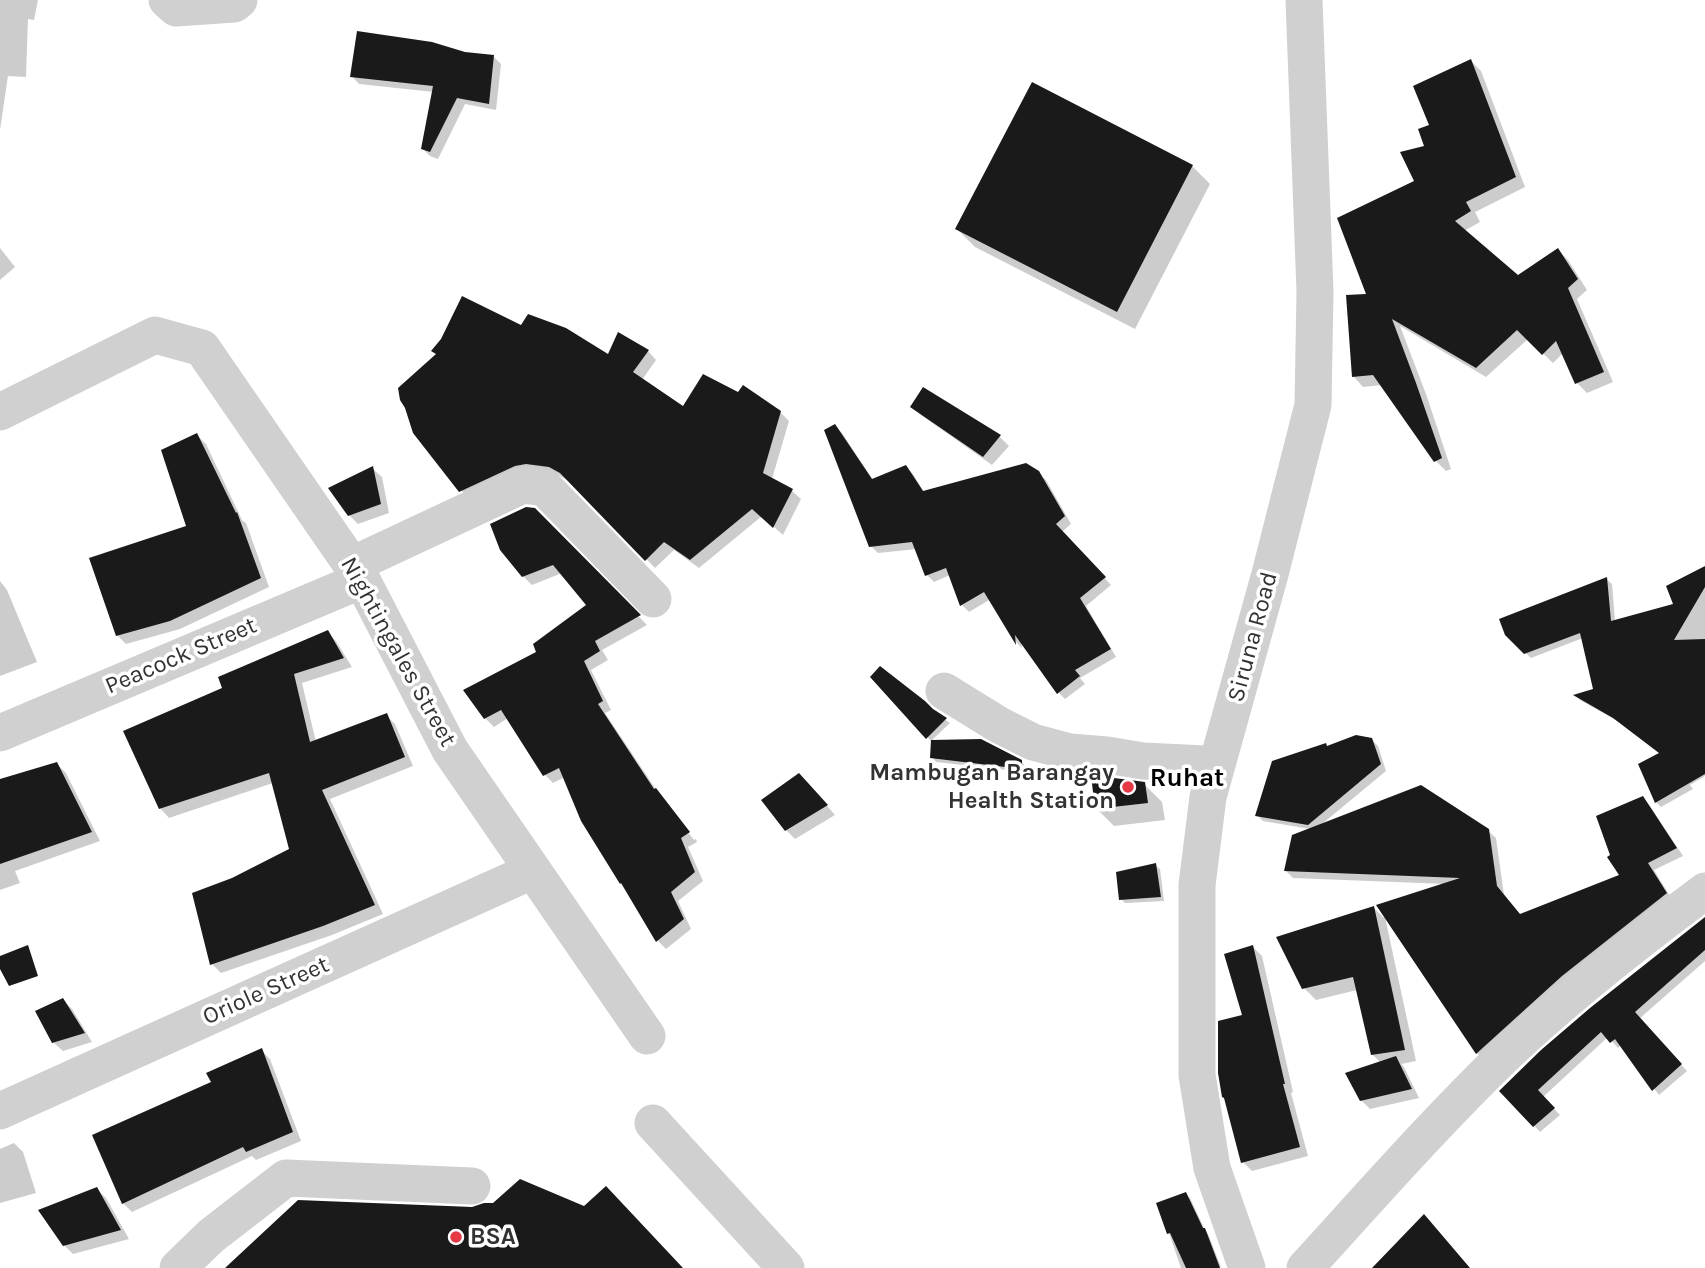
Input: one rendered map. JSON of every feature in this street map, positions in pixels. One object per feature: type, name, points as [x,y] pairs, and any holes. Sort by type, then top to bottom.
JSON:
[{"type":"street","points":[[167,0],[176,8],[234,4],[239,0]]},
{"type":"street","name":"Siruna Road","points":[[1247,1268],[1212,1168],[1197,1075],[1197,885],[1208,797],[1267,587],[1313,405],[1315,292],[1304,0]]},
{"type":"street","name":"Nightingales Street","points":[[0,412],[155,335],[202,348],[357,572],[450,750],[647,1036]]},
{"type":"street","name":"Peacock Street","points":[[0,733],[357,572],[523,485],[545,488],[653,599]]},
{"type":"street","points":[[944,691],[999,725],[1033,742],[1070,752],[1143,761],[1206,764]]},
{"type":"street","name":"Oriole Street","points":[[0,1111],[532,871]]},
{"type":"street","points":[[1305,1268],[1505,1055],[1553,1011],[1705,891]]},
{"type":"street","points":[[653,1123],[786,1268]]},
{"type":"street","points":[[178,1268],[211,1236],[286,1178],[472,1186]]},
{"type":"building","points":[[357,31],[432,42],[465,52],[494,55],[489,104],[457,98],[430,152],[421,149],[433,86],[350,77]]},
{"type":"building","points":[[1471,59],[1516,177],[1466,202],[1471,211],[1455,221],[1518,275],[1558,248],[1578,279],[1568,288],[1604,372],[1575,384],[1556,341],[1542,355],[1517,330],[1476,368],[1392,319],[1442,458],[1434,462],[1373,375],[1352,377],[1346,295],[1366,294],[1337,218],[1414,181],[1400,152],[1424,146],[1418,129],[1429,125],[1413,86]]},
{"type":"building","points":[[1032,82],[1193,165],[1117,312],[955,229]]},
{"type":"building","points":[[462,296],[521,325],[528,314],[566,328],[608,354],[618,332],[649,350],[633,372],[683,406],[703,374],[738,392],[743,385],[781,411],[763,473],[793,489],[773,528],[752,509],[690,560],[664,542],[645,561],[560,473],[549,467],[526,464],[515,466],[459,492],[413,433],[398,388],[436,354],[431,351],[441,339]]},
{"type":"building","points":[[923,387],[1001,435],[983,457],[910,407]]},
{"type":"building","points":[[835,424],[872,479],[906,465],[923,491],[1026,463],[1039,471],[1065,516],[1056,524],[1106,577],[1080,598],[1111,649],[1075,670],[1080,676],[1057,694],[1015,635],[1016,645],[984,592],[960,606],[946,568],[925,576],[912,542],[869,547],[824,430]]},
{"type":"building","points":[[197,433],[237,512],[261,578],[170,621],[116,636],[89,558],[186,526],[161,450]]},
{"type":"building","points":[[373,466],[381,504],[348,516],[328,488]]},
{"type":"building","points":[[526,507],[535,508],[641,615],[595,641],[600,651],[584,661],[603,701],[598,704],[654,789],[656,788],[690,832],[681,838],[695,872],[671,892],[684,919],[656,942],[581,821],[559,768],[543,776],[501,710],[484,719],[463,690],[536,652],[533,644],[586,605],[553,565],[522,577],[500,550],[490,524]]},
{"type":"building","points":[[1705,566],[1705,587],[1674,640],[1705,639],[1705,774],[1655,803],[1638,764],[1659,753],[1613,718],[1573,695],[1593,689],[1580,633],[1524,654],[1505,635],[1499,619],[1607,577],[1611,621],[1673,604],[1666,586]]},
{"type":"building","points":[[328,630],[344,658],[294,674],[310,742],[387,713],[405,757],[322,790],[375,905],[210,965],[192,893],[232,878],[289,849],[269,773],[159,809],[123,731],[222,688],[218,677]]},
{"type":"building","points":[[880,666],[947,718],[926,739],[870,677]]},
{"type":"building","points":[[1356,735],[1372,738],[1381,764],[1308,825],[1255,816],[1272,761]]},
{"type":"building","points":[[981,739],[1022,760],[1022,769],[930,758],[931,740]]},
{"type":"building","points":[[57,762],[92,832],[0,864],[0,779]]},
{"type":"building","points":[[799,773],[828,805],[785,831],[761,800]]},
{"type":"building","points":[[1091,775],[1145,782],[1148,803],[1095,809]]},
{"type":"building","points":[[1421,785],[1489,829],[1497,886],[1520,914],[1619,875],[1607,857],[1610,855],[1596,816],[1643,796],[1677,848],[1648,863],[1667,893],[1562,976],[1476,1054],[1376,905],[1460,878],[1284,871],[1292,835]]},
{"type":"building","points":[[1156,863],[1161,897],[1119,900],[1116,872]]},
{"type":"building","points":[[1374,906],[1405,1050],[1371,1055],[1353,977],[1302,989],[1276,937]]},
{"type":"building","points":[[1705,917],[1705,950],[1635,1012],[1682,1064],[1652,1091],[1615,1039],[1610,1043],[1601,1032],[1538,1090],[1555,1108],[1533,1127],[1499,1091],[1590,1008]]},
{"type":"building","points":[[28,945],[38,976],[9,986],[0,969],[0,956]]},
{"type":"building","points":[[1253,945],[1283,1084],[1300,1147],[1241,1163],[1218,1073],[1218,1021],[1242,1015],[1224,954]]},
{"type":"building","points":[[63,998],[85,1033],[52,1043],[35,1011]]},
{"type":"building","points":[[262,1048],[293,1132],[246,1152],[243,1147],[122,1204],[92,1135],[211,1082],[206,1073]]},
{"type":"building","points":[[1396,1056],[1412,1089],[1360,1101],[1345,1073]]},
{"type":"building","name":"BSA","points":[[520,1179],[584,1206],[606,1186],[683,1268],[225,1268],[298,1200],[472,1207],[493,1203]]},
{"type":"building","points":[[97,1187],[121,1230],[63,1246],[38,1210]]},
{"type":"building","points":[[1186,1192],[1205,1228],[1220,1268],[1186,1268],[1170,1233],[1167,1234],[1156,1203]]},
{"type":"building","points":[[1424,1214],[1470,1268],[1372,1268]]},
{"type":"place","name":"Mambugan Barangay Health Station","points":[[1128,787]]},
{"type":"place","name":"BSA","points":[[456,1237]]},
{"type":"district","name":"Ruhat","points":[[1187,779]]}]
